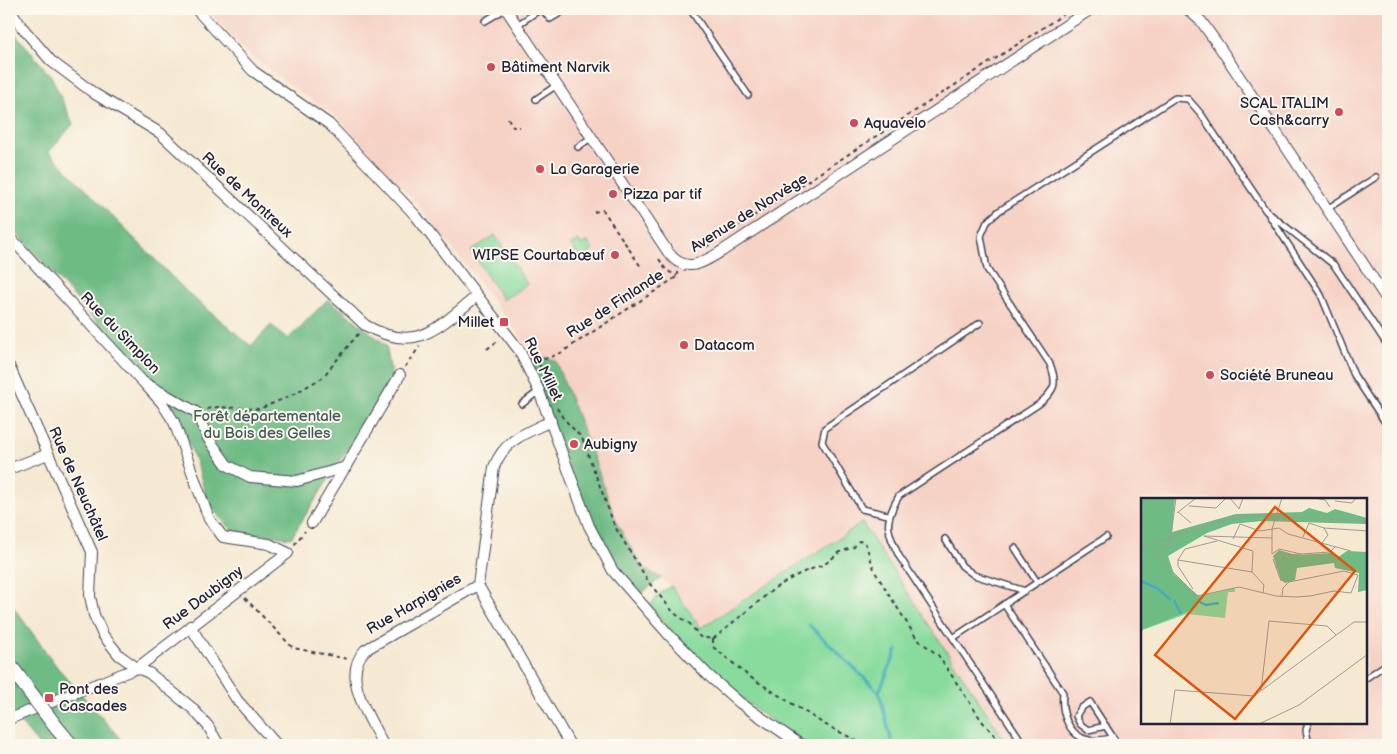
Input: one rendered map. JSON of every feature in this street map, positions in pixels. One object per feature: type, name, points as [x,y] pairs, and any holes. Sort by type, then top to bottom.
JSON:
[{"type":"main road","points":[[10,665],[56,727],[72,745]]},
{"type":"street","name":"Rue de Montreux","points":[[10,9],[21,26],[51,61],[95,94],[160,133],[365,326],[391,336],[411,338],[429,334]]},
{"type":"street","name":"Rue Millet","points":[[196,9],[254,71],[317,115],[346,142],[416,216],[507,333],[526,364],[551,421],[589,526],[613,572],[668,636],[708,675],[747,708],[801,745]]},
{"type":"street","name":"Avenue de Norvège","points":[[506,9],[668,252],[680,264],[694,265],[706,261],[1091,9]]},
{"type":"street","points":[[1187,9],[1201,21],[1215,39],[1388,301]]},
{"type":"street","name":"Rue du Simplon","points":[[9,236],[143,382],[196,412]]},
{"type":"street","points":[[429,334],[477,296]]},
{"type":"street","name":"Rue de Neuchâtel","points":[[9,366],[92,552],[90,596],[94,615],[103,635],[119,655],[137,668],[149,673],[192,708],[208,726],[219,745]]},
{"type":"street","points":[[312,523],[400,375]]},
{"type":"street","points":[[143,382],[162,403],[174,422],[209,519],[223,537],[269,544],[288,553]]},
{"type":"street","points":[[196,412],[208,438],[226,465],[250,477],[297,481],[346,467]]},
{"type":"street","name":"Rue Harpignies","points":[[356,661],[365,650],[478,585],[494,467],[499,455],[520,434],[551,421]]},
{"type":"street","points":[[9,469],[48,454]]},
{"type":"street","name":"Rue Daubigny","points":[[9,719],[137,668],[288,553]]},
{"type":"street","points":[[478,585],[570,745]]},
{"type":"street","points":[[190,626],[237,700],[277,745]]},
{"type":"street","points":[[356,661],[355,683],[383,745]]},
{"type":"lane","points":[[485,21],[506,9]]},
{"type":"lane","points":[[517,25],[542,9],[550,19],[567,9]]},
{"type":"lane","points":[[690,9],[748,95]]},
{"type":"lane","points":[[536,99],[557,85]]},
{"type":"lane","points":[[1024,745],[899,556],[888,534],[888,515],[899,496],[1039,404],[1051,393],[1056,379],[1050,364],[987,269],[981,236],[987,222],[999,211],[1175,98],[1188,99],[1201,114],[1321,295],[1354,375],[1388,428]]},
{"type":"lane","points":[[578,147],[592,137]]},
{"type":"lane","points":[[1327,209],[1376,177]]},
{"type":"lane","points":[[1266,210],[1334,265],[1388,346]]},
{"type":"lane","points":[[888,515],[862,509],[822,442],[825,428],[980,323]]},
{"type":"lane","points":[[522,404],[539,391]]},
{"type":"lane","points":[[953,638],[1106,537]]},
{"type":"lane","points":[[945,539],[962,566],[974,575],[1024,591]]},
{"type":"lane","points":[[1014,548],[1037,582]]},
{"type":"lane","points":[[1004,604],[1063,692],[1062,706],[1066,720],[1076,733],[1089,740],[1113,738]]},
{"type":"lane","points":[[1367,677],[1388,663]]},
{"type":"lane","points":[[1106,726],[1088,730],[1080,724],[1076,716],[1081,708],[1090,702],[1106,726],[1113,738],[1118,745]]},
{"type":"lane","points":[[1308,724],[1306,730],[1309,745]]},
{"type":"path","points":[[1165,9],[1170,12],[1172,9]]},
{"type":"path","points":[[704,248],[1059,14],[1071,12]]},
{"type":"path","points":[[508,118],[513,128],[520,127]]},
{"type":"path","points":[[594,212],[603,210],[641,267]]},
{"type":"path","name":"Rue de Finlande","points":[[526,364],[552,357],[678,276],[680,264]]},
{"type":"path","points":[[487,349],[507,333]]},
{"type":"path","points":[[196,412],[217,407],[259,409],[288,397],[322,378],[358,334]]},
{"type":"path","points":[[400,375],[429,334]]},
{"type":"path","points":[[288,553],[312,523]]},
{"type":"path","points":[[650,584],[660,597],[700,637],[713,639],[775,588],[801,572],[824,564],[840,552],[848,550],[862,541],[868,546],[875,572],[917,638],[938,655],[982,721],[990,729],[996,745]]},
{"type":"path","points":[[238,591],[292,648],[356,661]]},
{"type":"path","points":[[713,639],[713,647],[750,677],[824,724],[865,745]]},
{"type":"shaded area","points":[[206,9],[1388,9],[1388,745],[1008,745],[862,523],[701,628],[671,586],[643,567],[617,524],[592,453],[555,361],[534,354],[422,209],[339,119],[270,71],[240,46]]},
{"type":"green space","name":"Forêt départementale du Bois des Gelles","points":[[9,26],[51,76],[73,124],[49,152],[188,293],[251,346],[271,325],[288,339],[328,299],[386,345],[392,379],[291,538],[233,531],[208,504],[199,471],[177,410],[9,225],[9,183],[17,176],[9,161]]},
{"type":"green space","points":[[495,235],[527,284],[503,300],[471,251]]},
{"type":"green space","points":[[578,240],[581,245],[587,241],[593,250],[581,259],[571,245]]},
{"type":"green space","points":[[534,354],[555,360],[592,453],[617,524],[642,567],[661,578],[638,596],[602,543],[575,485],[531,364]]},
{"type":"green space","points":[[862,523],[1008,745],[809,745],[763,715],[705,668],[650,606],[660,593],[671,586],[701,628]]},
{"type":"green space","points":[[9,601],[57,667],[126,745],[39,745],[9,709]]},
{"type":"waterway","points":[[809,625],[879,692],[892,743]]},
{"type":"waterway","points":[[879,692],[897,650]]},
{"type":"place","name":"Bâtiment Narvik","points":[[491,67]]},
{"type":"place","name":"SCAL ITALIM Cash&carry","points":[[1339,112]]},
{"type":"place","name":"Aquavelo","points":[[854,123]]},
{"type":"place","name":"La Garagerie","points":[[540,169]]},
{"type":"place","name":"Pizza par tif","points":[[613,194]]},
{"type":"place","name":"WIPSE Courtabœuf","points":[[615,255]]},
{"type":"place","name":"Millet","points":[[504,322]]},
{"type":"place","name":"Datacom","points":[[684,345]]},
{"type":"place","name":"Société Bruneau","points":[[1210,375]]},
{"type":"place","name":"Aubigny","points":[[574,444]]},
{"type":"place","name":"Pont des Cascades","points":[[49,698]]}]
